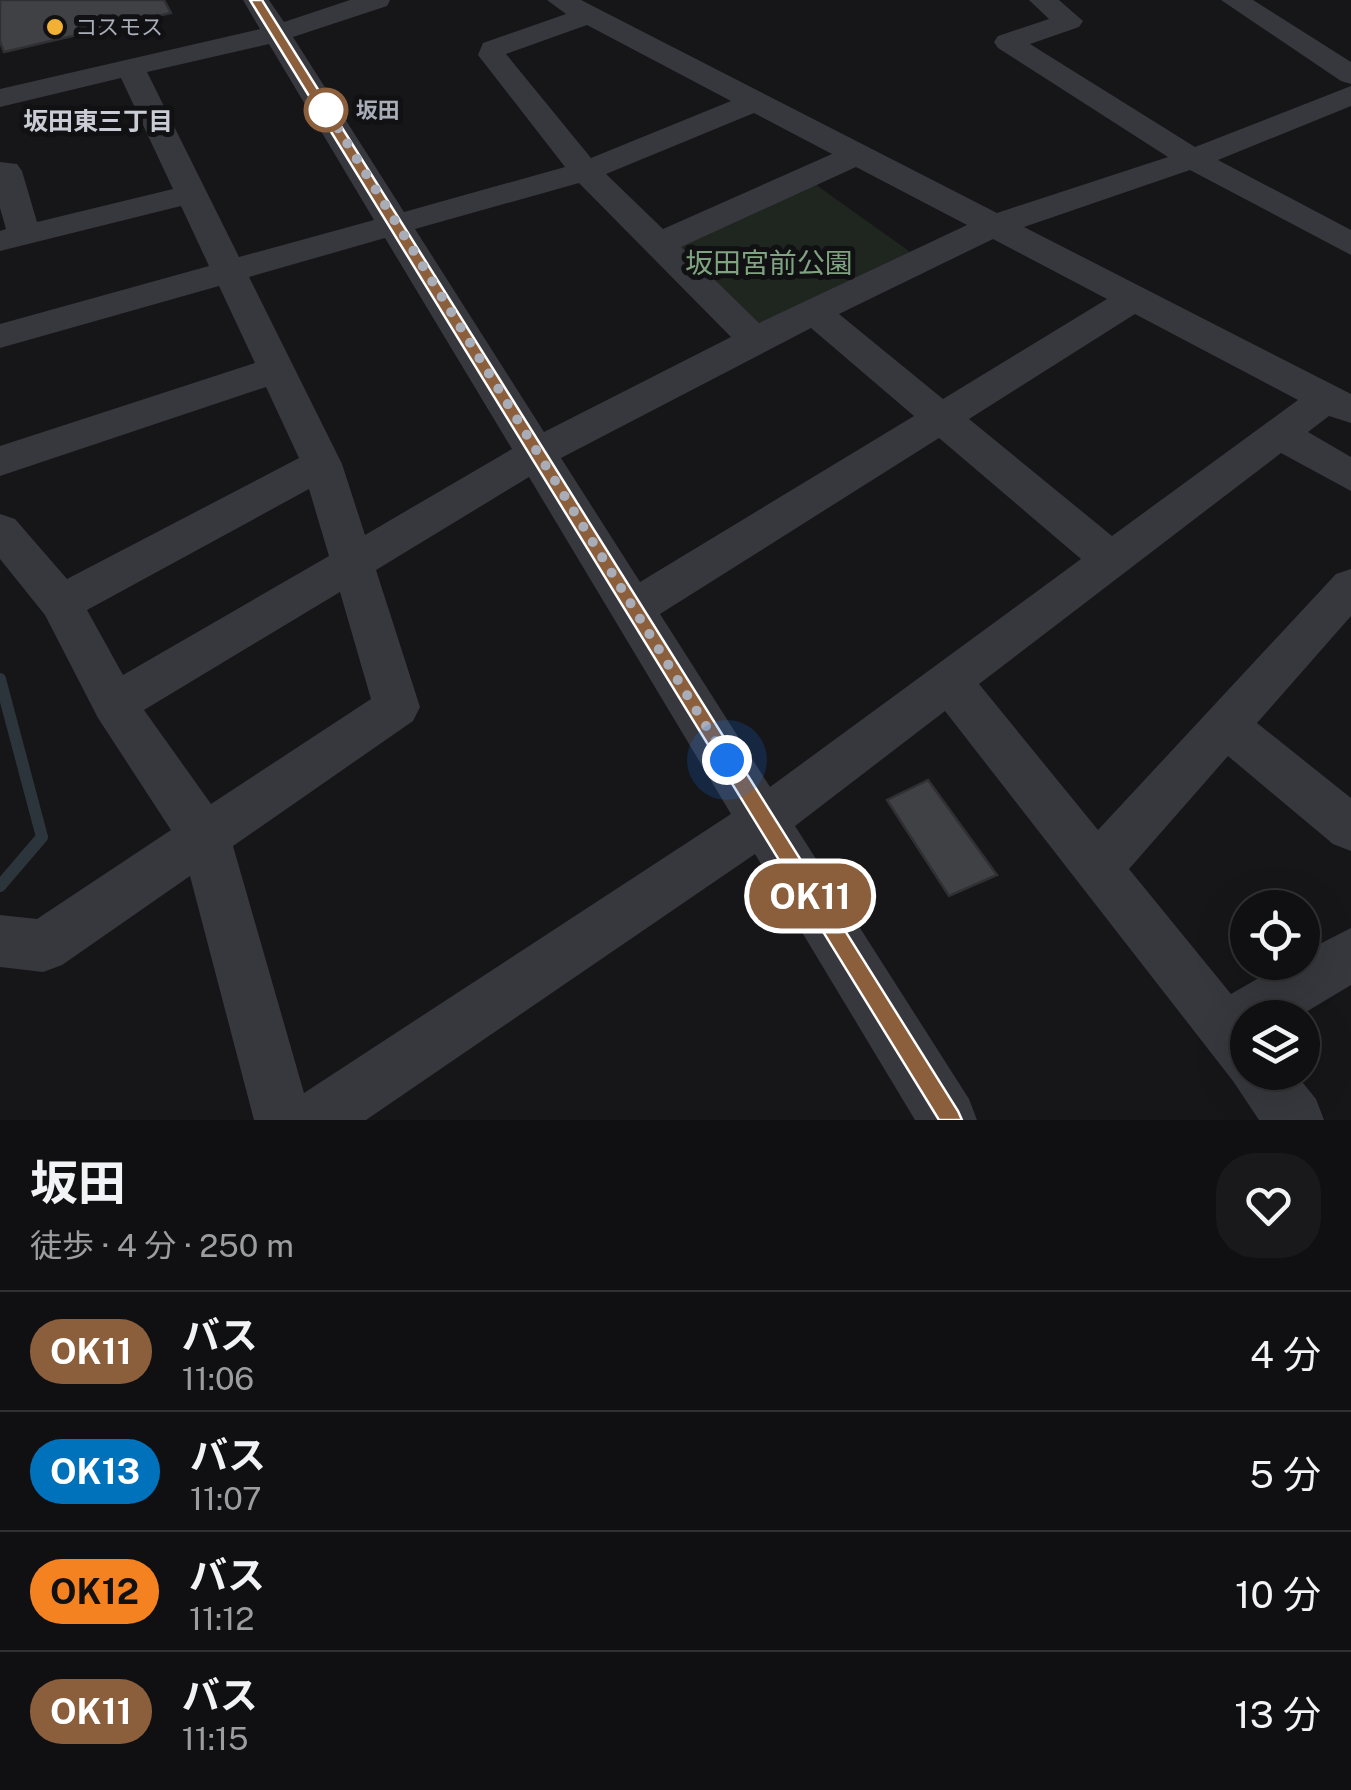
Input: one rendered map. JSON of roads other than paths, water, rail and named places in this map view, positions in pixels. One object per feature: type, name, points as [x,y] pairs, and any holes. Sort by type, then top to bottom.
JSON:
[{"type":"street","points":[[0,98],[131,68],[267,16],[377,0]]},
{"type":"street","points":[[1042,0],[1070,21],[1008,42],[1193,159],[1351,244]]},
{"type":"street","points":[[1234,0],[1351,75]]},
{"type":"street","points":[[755,340],[586,171],[492,55],[493,49],[574,7],[1338,405]]},
{"type":"street","points":[[267,16],[764,820],[937,1115]]},
{"type":"street","points":[[0,940],[43,946],[397,707],[322,464],[131,68]]},
{"type":"street","points":[[114,704],[538,453],[813,311],[993,226],[1193,159],[1351,94]]},
{"type":"street","points":[[0,336],[586,171],[755,102]]},
{"type":"street","points":[[659,244],[857,155]]},
{"type":"street","points":[[0,172],[6,170],[12,238],[192,194]]},
{"type":"street","points":[[633,608],[1134,299]]},
{"type":"street","points":[[813,311],[1112,560]]},
{"type":"street","points":[[0,461],[276,370]]},
{"type":"street","points":[[315,1120],[764,820],[1280,434],[1338,405]]},
{"type":"street","points":[[1280,434],[1351,476]]},
{"type":"street","points":[[61,603],[322,464]]},
{"type":"street","points":[[1,534],[61,603],[114,704],[204,838],[283,1120]]},
{"type":"street","points":[[1097,868],[1226,726],[1334,635],[1351,586]]},
{"type":"street","points":[[950,682],[1230,1037]]},
{"type":"street","points":[[1226,726],[1351,828]]},
{"type":"street","points":[[1301,1000],[1351,954]]},
{"type":"street","points":[[1271,1090],[1295,1120]]},
{"type":"waterway","points":[[0,679],[42,837],[0,886]]},
{"type":"place","name":"コスモス","points":[[55,27]]},
{"type":"place","name":"坂田","points":[[326,110]]},
{"type":"district","name":"坂田東三丁目","points":[[98,121]]},
{"type":"park label","name":"坂田宮前公園","points":[[769,263]]}]
